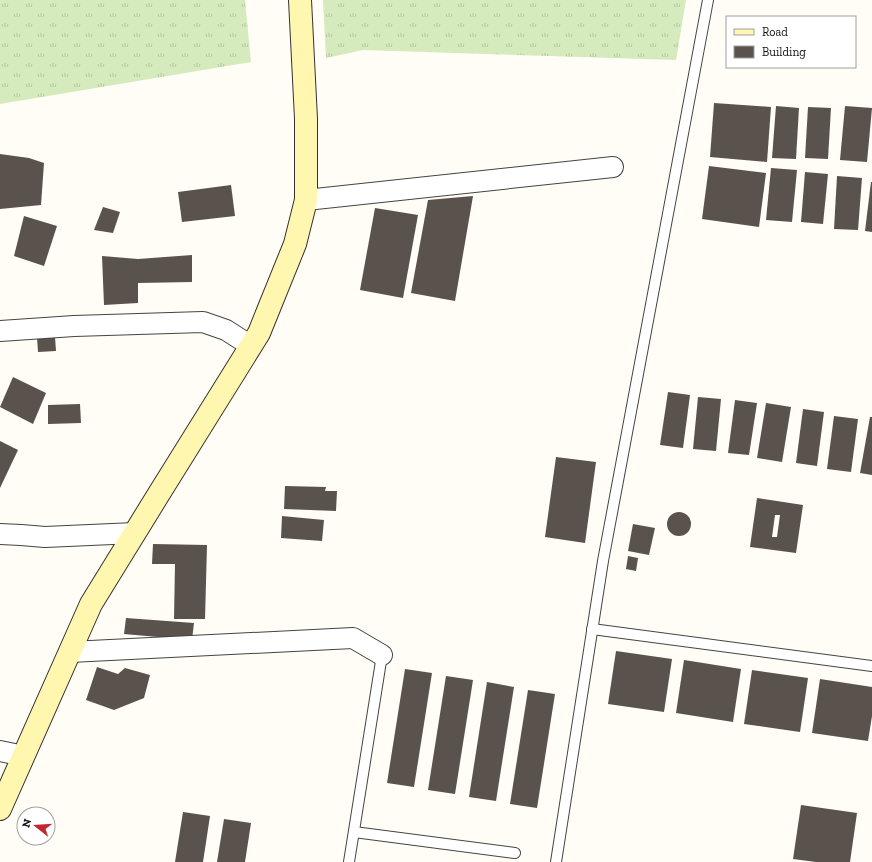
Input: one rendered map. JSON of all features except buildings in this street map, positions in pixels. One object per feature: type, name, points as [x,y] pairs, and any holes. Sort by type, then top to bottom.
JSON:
[{"type":"street","points":[[0,809],[92,604],[259,333],[294,244],[306,200],[306,119],[300,0]]},
{"type":"street","points":[[306,200],[613,167]]},
{"type":"street","points":[[0,331],[74,326],[203,322],[226,330],[251,346]]},
{"type":"street","points":[[0,534],[44,537],[135,533]]},
{"type":"street","points":[[70,652],[353,638],[382,655]]},
{"type":"street","points":[[0,751],[24,756]]},
{"type":"lane","points":[[556,862],[604,553],[708,0]]},
{"type":"lane","points":[[592,629],[872,666]]},
{"type":"lane","points":[[350,862],[382,655]]},
{"type":"lane","points":[[354,832],[515,853]]},
{"type":"green space","points":[[0,0],[245,0],[251,62],[0,104]]},
{"type":"green space","points":[[323,0],[686,0],[676,60],[363,50],[326,58]]}]
